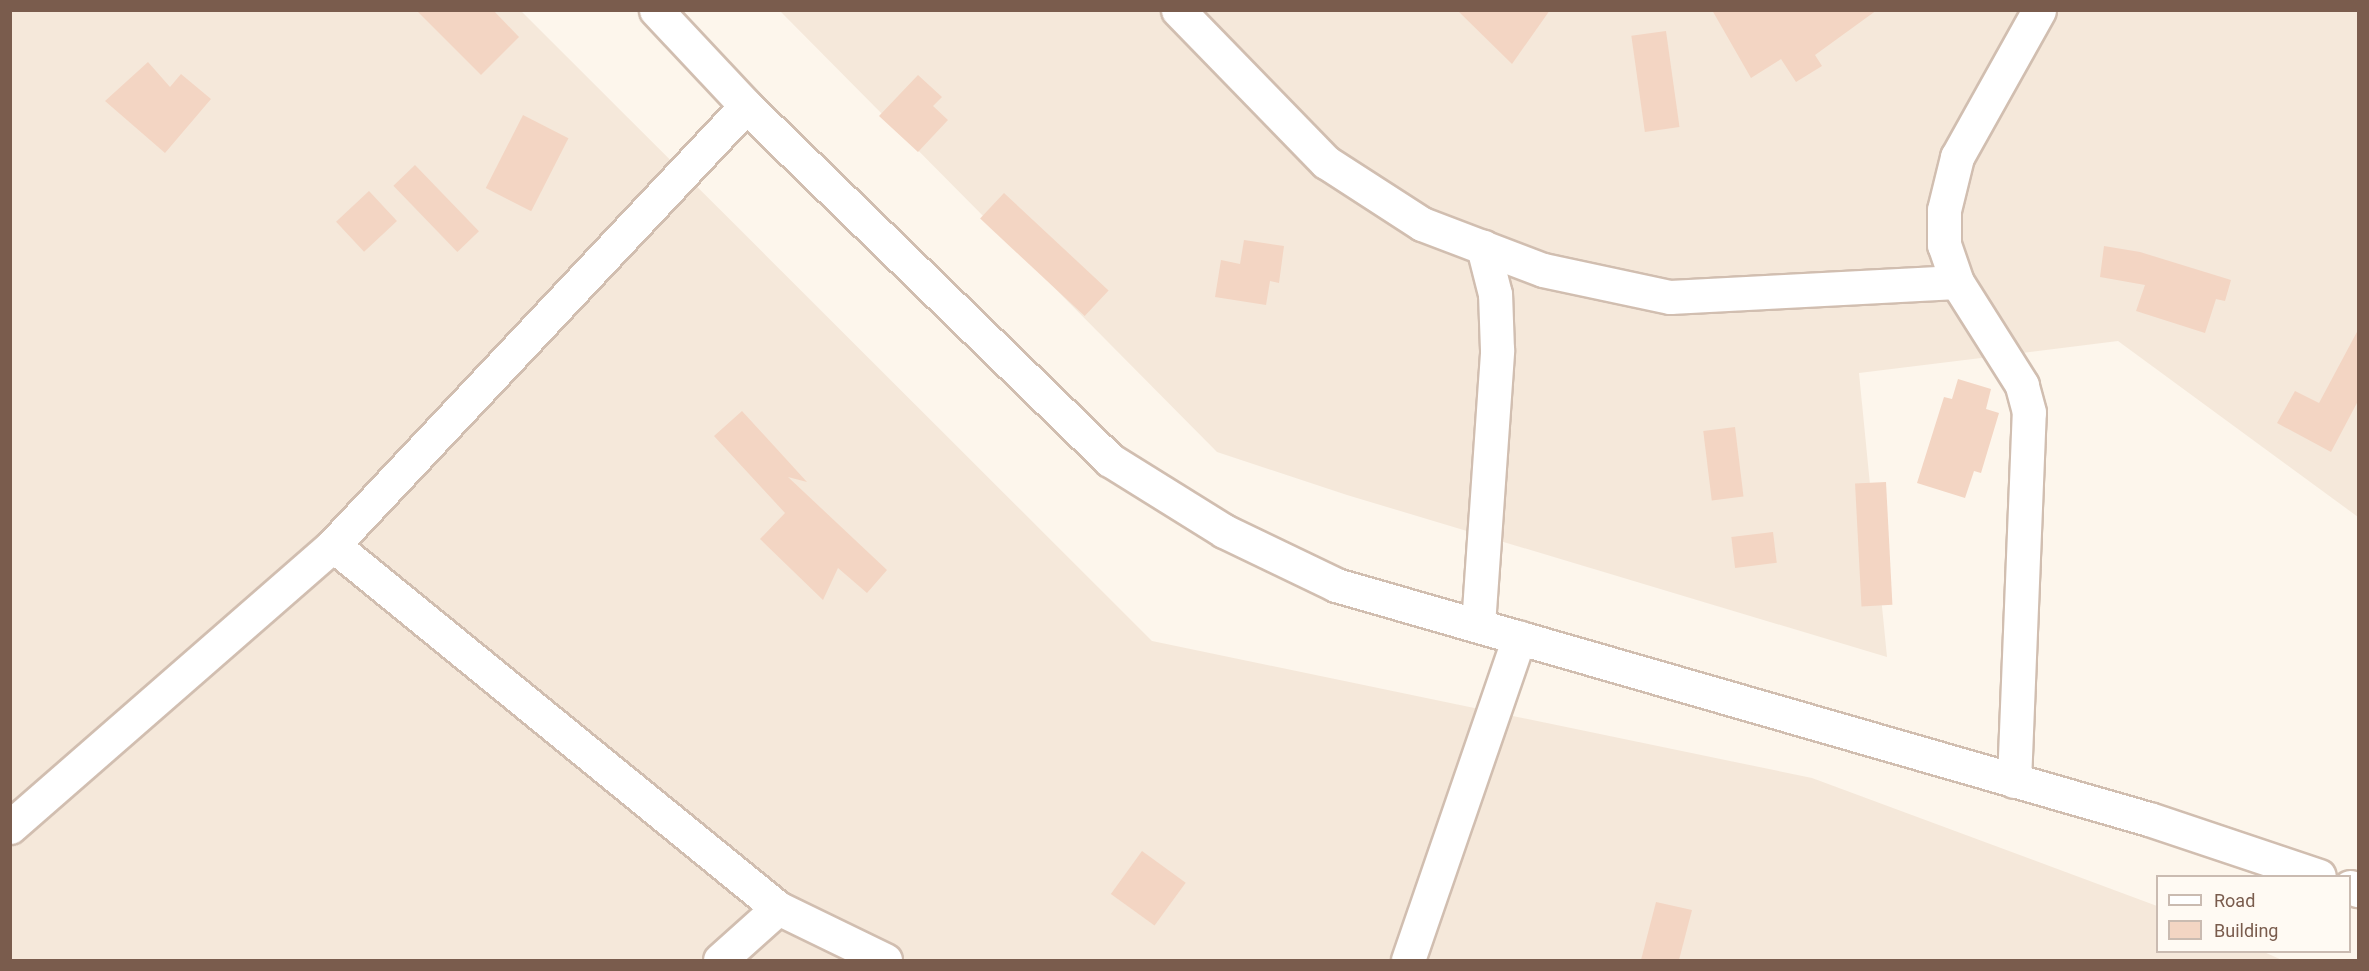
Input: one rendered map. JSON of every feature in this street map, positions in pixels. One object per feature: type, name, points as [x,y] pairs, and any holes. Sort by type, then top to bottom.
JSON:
[{"type":"street","points":[[656,10],[746,106],[1110,460],[1224,531],[1336,585],[2149,819],[2316,875]]},
{"type":"street","points":[[1179,10],[1326,162],[1422,224],[1543,270],[1670,297],[1957,282]]},
{"type":"street","points":[[2014,781],[2029,412],[2022,385],[1957,282],[1944,245],[1944,210],[1957,157],[2039,10]]},
{"type":"street","points":[[10,827],[333,545],[746,106]]},
{"type":"street","points":[[1478,626],[1497,350],[1495,294],[1482,247]]},
{"type":"street","points":[[333,545],[778,908],[885,960]]},
{"type":"street","points":[[1408,960],[1519,638]]},
{"type":"street","points":[[720,960],[778,908]]},
{"type":"shaded area","points":[[10,11],[521,11],[1152,641],[1812,778],[2156,906],[2156,953],[2266,953],[2282,960],[11,960]]},
{"type":"shaded area","points":[[780,11],[2358,11],[2358,517],[2118,341],[1859,373],[1887,657],[1347,495],[1217,452]]},
{"type":"building","points":[[416,10],[493,10],[519,37],[481,75]]},
{"type":"building","points":[[1457,10],[1550,10],[1512,64]]},
{"type":"building","points":[[1712,10],[1877,10],[1815,55],[1822,66],[1796,82],[1781,59],[1751,78]]},
{"type":"building","points":[[1666,31],[1679,127],[1645,132],[1631,36]]},
{"type":"building","points":[[148,62],[170,87],[181,74],[211,99],[165,153],[105,101]]},
{"type":"building","points":[[918,75],[942,97],[933,106],[948,120],[918,152],[879,116]]},
{"type":"building","points":[[523,115],[568,138],[531,211],[486,188]]},
{"type":"building","points":[[415,165],[479,231],[457,252],[393,186]]},
{"type":"building","points":[[369,191],[397,221],[364,252],[336,222]]},
{"type":"building","points":[[1004,193],[1109,291],[1085,316],[980,219]]},
{"type":"building","points":[[1244,240],[1284,246],[1279,283],[1270,281],[1266,305],[1215,297],[1221,260],[1240,264]]},
{"type":"building","points":[[2104,246],[2140,252],[2231,280],[2225,301],[2216,299],[2205,333],[2136,311],[2145,285],[2100,277]]},
{"type":"building","points":[[2358,330],[2358,401],[2331,452],[2277,423],[2295,391],[2319,403]]},
{"type":"building","points":[[1958,379],[1991,389],[1986,409],[1999,413],[1981,473],[1974,471],[1965,498],[1917,483],[1944,397],[1952,399]]},
{"type":"building","points":[[742,411],[807,482],[788,477],[887,570],[867,593],[838,568],[823,600],[760,539],[785,513],[714,436]]},
{"type":"building","points":[[1735,427],[1744,496],[1712,500],[1703,431]]},
{"type":"building","points":[[1886,482],[1892,605],[1861,606],[1855,484]]},
{"type":"building","points":[[1773,532],[1777,563],[1735,568],[1731,537]]},
{"type":"building","points":[[1142,851],[1186,883],[1155,926],[1111,894]]},
{"type":"building","points":[[1656,902],[1692,910],[1679,960],[1641,960]]}]
